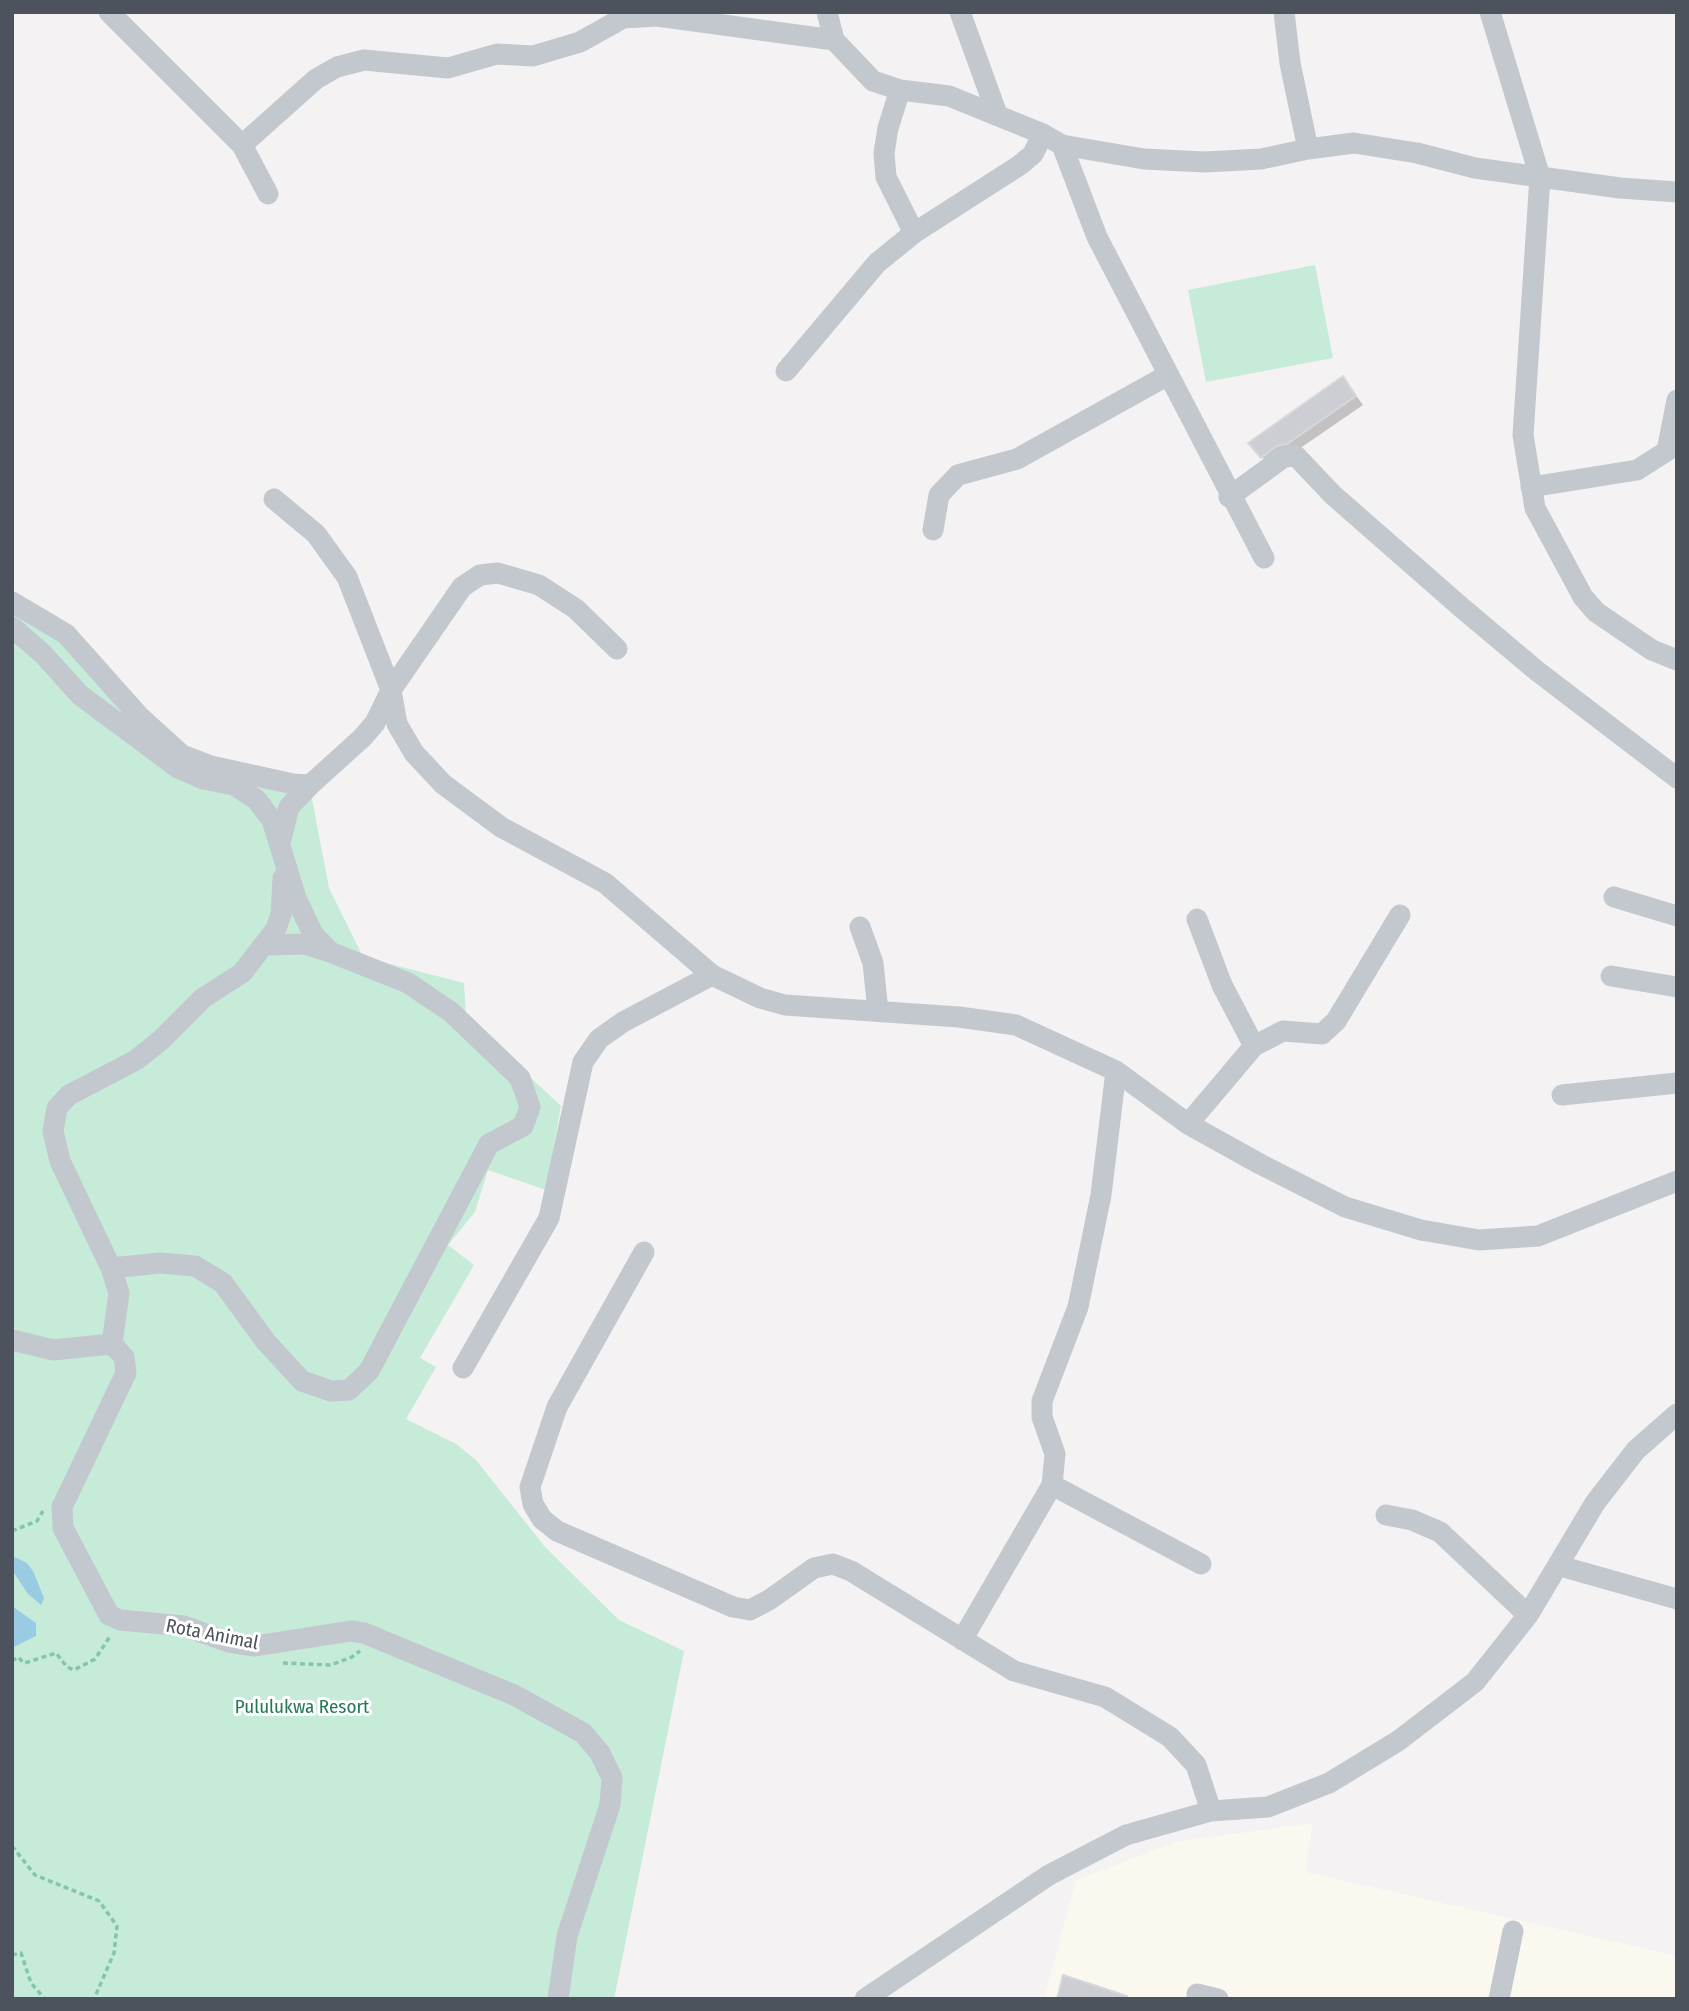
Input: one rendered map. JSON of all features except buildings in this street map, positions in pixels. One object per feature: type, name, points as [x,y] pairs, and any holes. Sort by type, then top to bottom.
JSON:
[{"type":"street","points":[[109,12],[242,145],[268,194]]},
{"type":"street","points":[[827,12],[834,40],[873,81],[901,90],[950,96],[1043,134],[1062,145],[1144,159],[1205,162],[1261,159],[1308,149],[1354,144],[1417,153],[1475,168],[1677,192]]},
{"type":"street","points":[[960,12],[997,114]]},
{"type":"street","points":[[1284,12],[1290,63],[1308,149]]},
{"type":"street","points":[[1490,12],[1539,177],[1523,435],[1531,487],[1541,523],[1583,597],[1596,612],[1634,635],[1643,645],[1677,660]]},
{"type":"street","points":[[242,145],[316,79],[337,67],[364,60],[449,68],[498,54],[533,56],[580,42],[623,15],[657,16],[834,40]]},
{"type":"street","points":[[901,90],[888,128],[884,153],[887,177],[914,233]]},
{"type":"street","points":[[786,371],[877,263],[914,233],[1020,165],[1033,153],[1043,134]]},
{"type":"street","points":[[1062,145],[1097,237],[1264,558]]},
{"type":"street","points":[[933,530],[939,495],[958,475],[1017,459],[1168,375]]},
{"type":"street","points":[[1531,487],[1637,470],[1667,451],[1677,400]]},
{"type":"street","points":[[1230,497],[1284,457],[1296,456],[1333,495],[1536,671],[1677,778]]},
{"type":"street","points":[[274,499],[316,534],[347,577],[391,690],[397,724],[414,753],[443,784],[501,827],[606,883],[712,975],[760,999],[785,1005],[960,1017],[1016,1025],[1116,1070],[1188,1124],[1345,1207],[1421,1230],[1479,1240],[1538,1236],[1677,1181]]},
{"type":"street","points":[[112,1344],[119,1293],[111,1268],[60,1161],[53,1131],[57,1108],[69,1095],[136,1060],[161,1040],[203,998],[242,973],[267,945],[281,914],[284,880],[279,846],[289,807],[375,723],[391,690],[462,587],[480,575],[498,573],[539,585],[576,609],[617,649]]},
{"type":"street","points":[[12,601],[66,634],[139,716],[182,755],[211,766],[293,784],[310,785]]},
{"type":"street","points":[[12,627],[43,654],[80,695],[178,768],[203,779],[234,785],[257,800],[272,820],[296,898],[313,934],[330,952]]},
{"type":"street","points":[[1614,897],[1677,916]]},
{"type":"street","points":[[1188,1124],[1254,1046],[1283,1031],[1322,1034],[1336,1021],[1400,915]]},
{"type":"street","points":[[1197,919],[1222,985],[1254,1046]]},
{"type":"street","points":[[860,927],[873,962],[878,1011]]},
{"type":"street","points":[[111,1268],[160,1263],[195,1266],[223,1283],[266,1342],[302,1381],[331,1391],[349,1390],[369,1371],[489,1144],[523,1126],[530,1107],[520,1078],[451,1012],[408,982],[330,952],[305,944],[267,945]]},
{"type":"street","points":[[463,1368],[549,1217],[583,1062],[599,1039],[623,1022],[712,975]]},
{"type":"street","points":[[1611,976],[1677,987]]},
{"type":"street","points":[[962,1640],[1052,1485],[1055,1454],[1042,1417],[1042,1401],[1078,1307],[1101,1195],[1116,1070]]},
{"type":"street","points":[[1562,1095],[1677,1083]]},
{"type":"street","points":[[644,1252],[557,1406],[530,1487],[533,1504],[542,1519],[556,1531],[733,1607],[750,1610],[769,1600],[814,1567],[833,1564],[851,1571],[1014,1671],[1105,1697],[1170,1737],[1196,1765],[1211,1811]]},
{"type":"street","points":[[12,1340],[52,1350],[112,1344]]},
{"type":"street","points":[[109,1615],[63,1528],[62,1507],[126,1373],[124,1357],[112,1344]]},
{"type":"street","points":[[865,1999],[1049,1875],[1126,1835],[1211,1811],[1268,1807],[1329,1783],[1398,1741],[1475,1682],[1528,1615],[1603,1492],[1636,1450],[1677,1414]]},
{"type":"street","points":[[1052,1485],[1201,1564]]},
{"type":"street","points":[[1386,1515],[1412,1520],[1440,1532],[1528,1615]]},
{"type":"street","points":[[1560,1566],[1677,1599]]},
{"type":"street","name":"Rota Animal","points":[[109,1615],[120,1620],[184,1626],[228,1642],[255,1646],[340,1632],[364,1633],[514,1695],[583,1733],[600,1753],[612,1778],[610,1805],[567,1936],[558,1999]]},
{"type":"street","points":[[1499,1999],[1513,1931]]},
{"type":"path","points":[[12,1531],[37,1521],[48,1497],[55,1493],[66,1497]]},
{"type":"path","points":[[12,1661],[18,1657],[24,1663],[56,1653],[66,1667],[74,1670],[84,1666],[96,1659],[118,1627],[109,1615]]},
{"type":"path","points":[[12,1846],[34,1875],[99,1901],[117,1926],[114,1953],[94,1999]]},
{"type":"path","points":[[12,1955],[21,1953],[24,1969],[31,1983],[45,1999]]},
{"type":"shaded area","points":[[1313,1823],[1305,1872],[1677,1956],[1677,1999],[1044,1999],[1076,1880],[1176,1842]]},
{"type":"green space","points":[[1315,265],[1333,358],[1206,382],[1188,290]]},
{"type":"green space","name":"Pululukwa Resort","points":[[12,610],[60,641],[145,733],[311,794],[329,888],[363,957],[464,983],[466,1017],[561,1106],[546,1190],[488,1170],[475,1212],[448,1245],[474,1265],[420,1358],[436,1367],[406,1419],[456,1444],[476,1460],[545,1547],[619,1620],[684,1651],[614,1999],[12,1999]]},
{"type":"water","points":[[12,1556],[27,1563],[33,1571],[44,1598],[41,1605],[28,1594],[12,1570]]},
{"type":"water","points":[[12,1606],[36,1623],[36,1636],[12,1648]]}]
